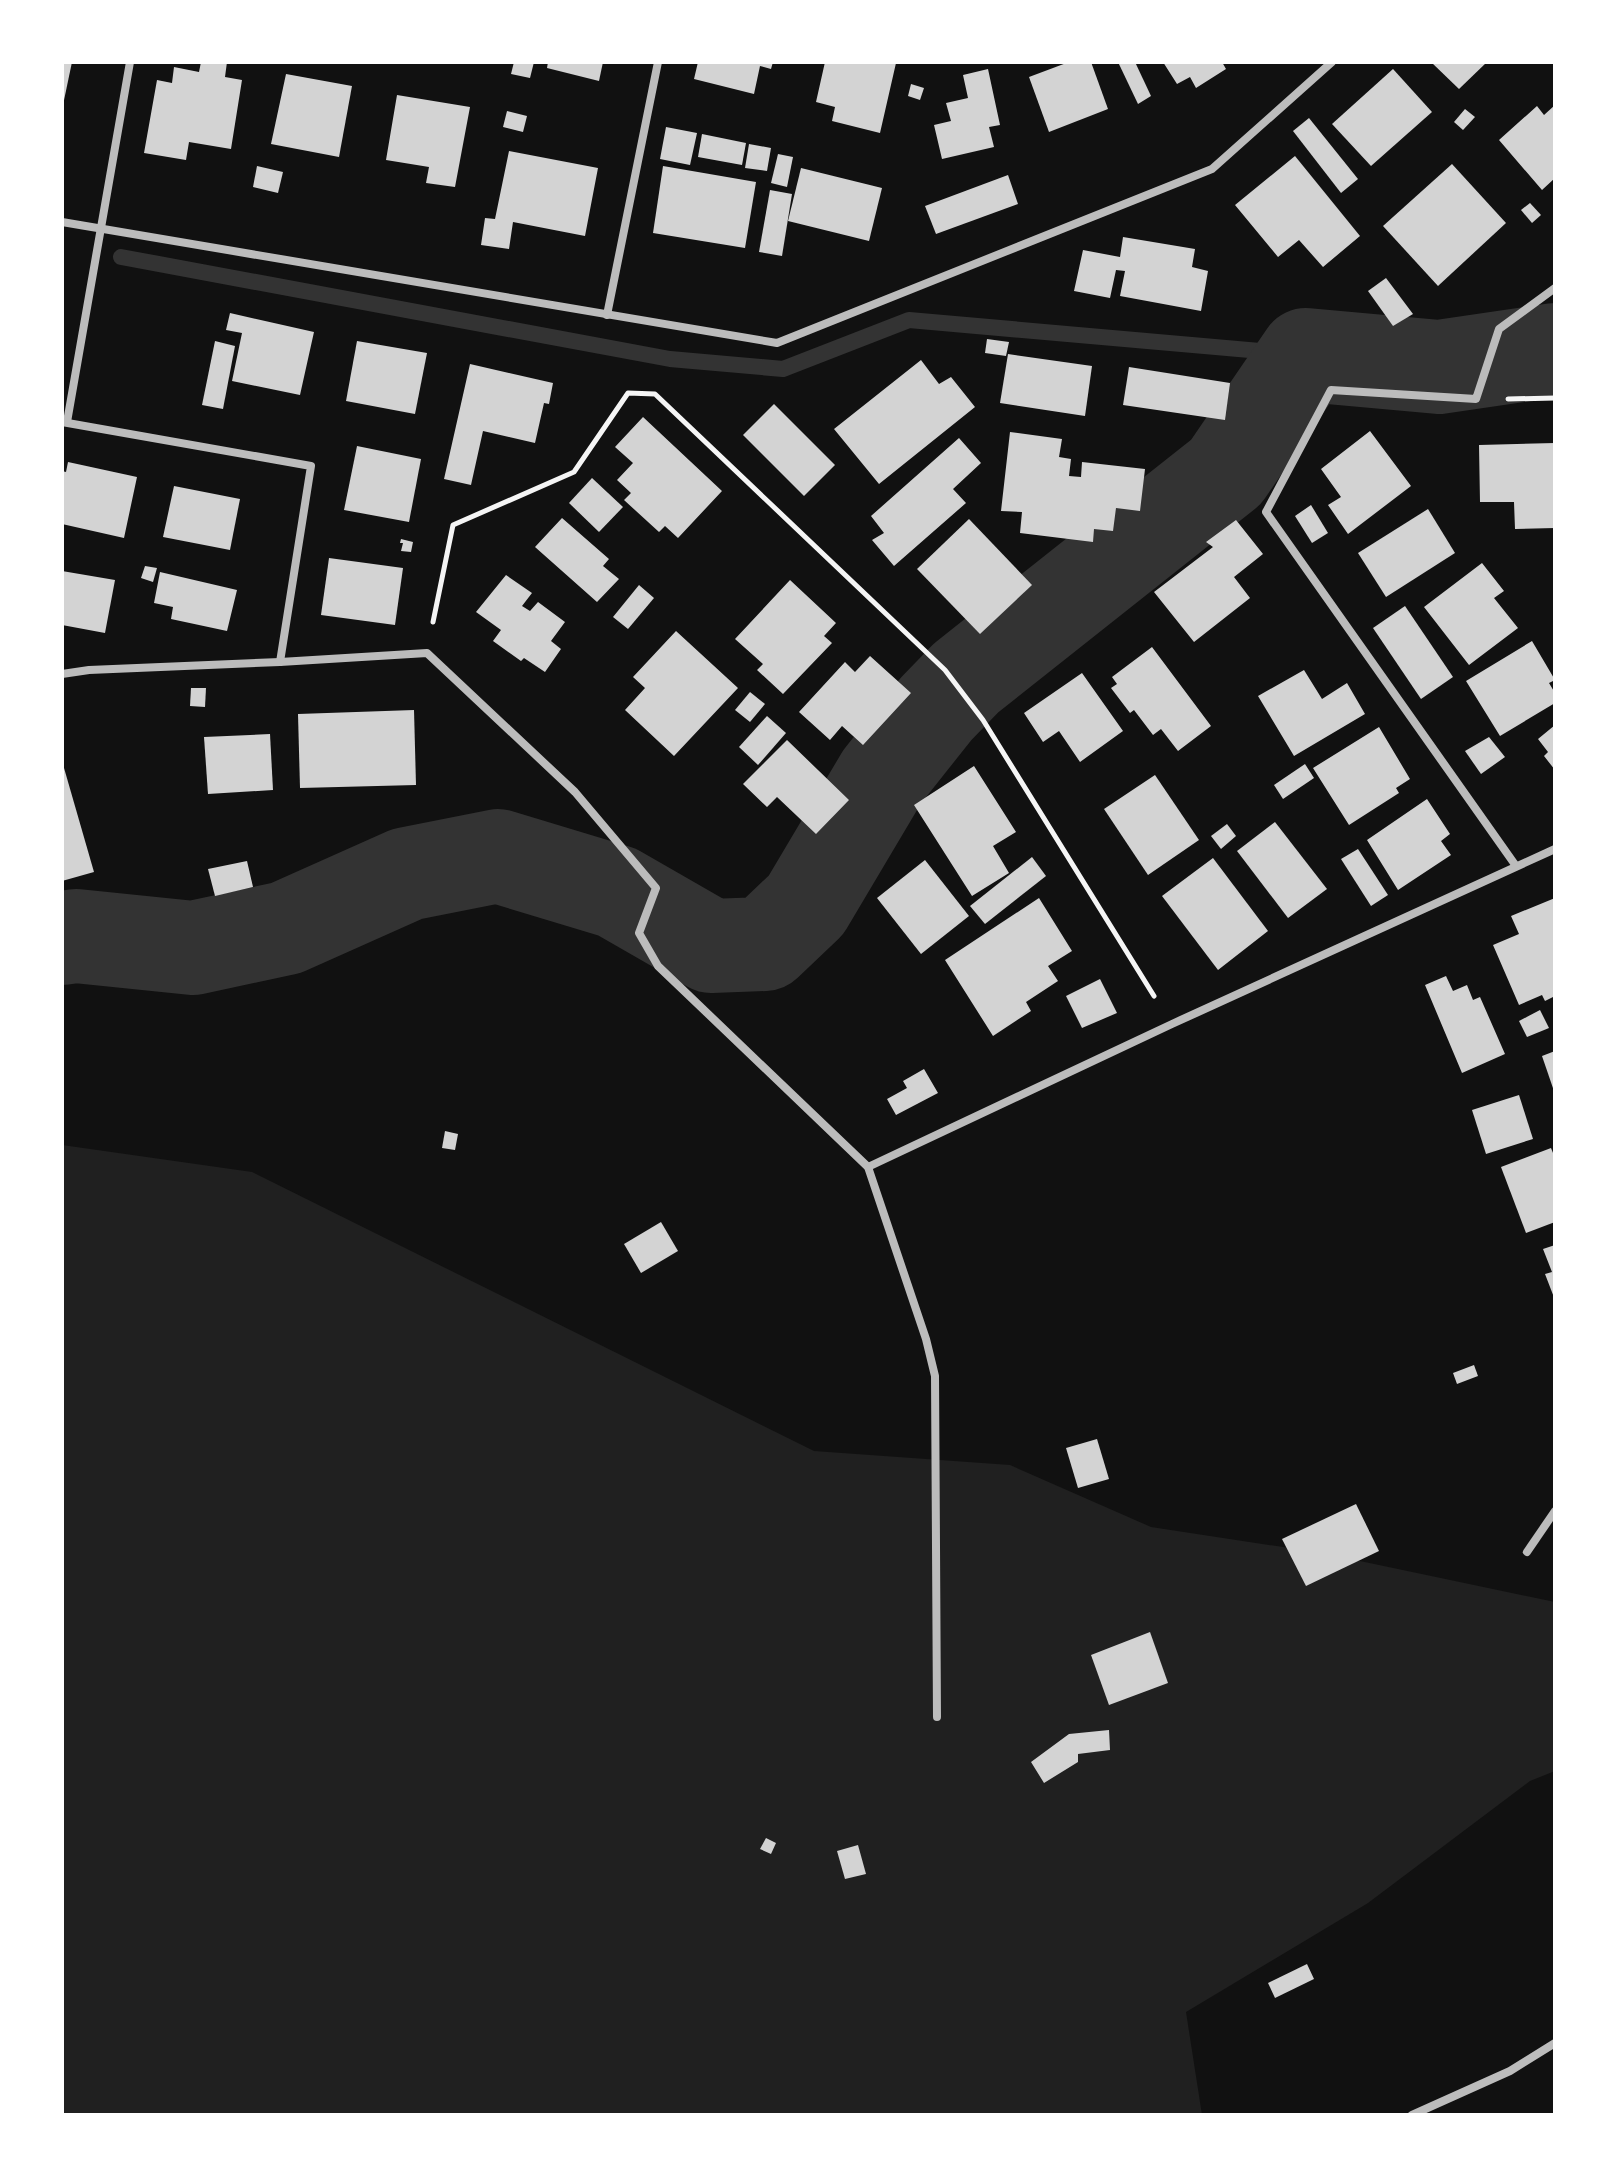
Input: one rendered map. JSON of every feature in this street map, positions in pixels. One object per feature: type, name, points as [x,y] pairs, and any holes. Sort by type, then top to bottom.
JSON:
[{"type":"street","points":[[130,62],[64,422],[311,466],[280,662]]},
{"type":"street","points":[[607,315],[658,62]]},
{"type":"street","points":[[62,222],[777,343],[1212,169],[1332,62]]},
{"type":"street","points":[[1516,866],[1266,512],[1331,390],[1476,399],[1499,329],[1555,288]]},
{"type":"street","points":[[62,674],[89,670],[427,653],[575,792],[656,888],[639,933],[658,966],[868,1167],[926,1339],[935,1376],[937,1717]]},
{"type":"street","points":[[868,1167],[1555,849]]},
{"type":"street","points":[[1527,1552],[1555,1511]]},
{"type":"street","points":[[1412,2115],[1510,2071],[1555,2043]]},
{"type":"path","points":[[427,653],[453,525],[574,472],[628,393],[655,394],[945,670],[983,720],[1172,1024]]},
{"type":"path","points":[[1476,399],[1555,398]]},
{"type":"shaded area","points":[[62,1145],[252,1172],[814,1451],[1010,1465],[1151,1527],[1322,1553],[1555,1602],[1555,1771],[1530,1781],[1368,1903],[1186,2012],[1202,2115],[62,2115]]},
{"type":"building","points":[[62,62],[72,62],[63,105],[62,105]]},
{"type":"building","points":[[201,62],[227,62],[225,77],[242,80],[231,149],[189,142],[186,160],[144,153],[157,80],[172,83],[174,67],[199,72]]},
{"type":"building","points":[[514,62],[534,62],[530,78],[511,74]]},
{"type":"building","points":[[548,62],[603,62],[599,81],[547,68]]},
{"type":"building","points":[[698,62],[773,62],[771,69],[760,66],[754,94],[694,79]]},
{"type":"building","points":[[825,62],[896,63],[880,133],[832,121],[835,107],[816,102]]},
{"type":"building","points":[[1069,62],[1091,62],[1108,109],[1049,132],[1029,77]]},
{"type":"building","points":[[1118,62],[1135,62],[1151,96],[1138,104]]},
{"type":"building","points":[[1163,62],[1222,62],[1226,69],[1196,88],[1190,77],[1177,84]]},
{"type":"building","points":[[1431,62],[1487,62],[1459,89]]},
{"type":"building","points":[[988,69],[1000,125],[989,127],[994,147],[942,159],[934,125],[951,121],[946,103],[968,98],[963,75]]},
{"type":"building","points":[[1393,69],[1432,112],[1371,166],[1332,124]]},
{"type":"building","points":[[286,74],[352,86],[339,157],[271,144]]},
{"type":"building","points":[[911,84],[924,88],[920,100],[908,96]]},
{"type":"building","points":[[397,95],[470,107],[455,187],[426,183],[429,167],[386,160]]},
{"type":"building","points":[[1555,105],[1555,178],[1542,190],[1499,140],[1537,106],[1544,115]]},
{"type":"building","points":[[1465,109],[1475,117],[1463,130],[1454,122]]},
{"type":"building","points":[[507,111],[527,116],[523,132],[503,127]]},
{"type":"building","points":[[1309,118],[1358,179],[1341,193],[1293,131]]},
{"type":"building","points":[[666,127],[697,133],[690,165],[660,159]]},
{"type":"building","points":[[702,134],[746,143],[742,165],[698,157]]},
{"type":"building","points":[[749,144],[771,148],[767,171],[745,168]]},
{"type":"building","points":[[509,151],[598,168],[585,236],[513,222],[509,249],[481,245],[485,218],[495,219]]},
{"type":"building","points":[[778,154],[793,157],[787,187],[771,183]]},
{"type":"building","points":[[1295,156],[1360,236],[1323,267],[1299,240],[1278,257],[1235,205]]},
{"type":"building","points":[[1452,164],[1506,223],[1438,286],[1383,226]]},
{"type":"building","points":[[257,166],[283,172],[278,193],[253,187]]},
{"type":"building","points":[[663,166],[756,182],[745,248],[653,233]]},
{"type":"building","points":[[801,168],[882,188],[869,241],[788,221]]},
{"type":"building","points":[[1008,175],[1018,204],[936,234],[925,206]]},
{"type":"building","points":[[770,190],[792,194],[782,256],[759,252]]},
{"type":"building","points":[[1530,203],[1541,215],[1532,223],[1521,210]]},
{"type":"building","points":[[1123,237],[1195,249],[1192,267],[1208,271],[1201,311],[1120,296],[1125,271],[1116,270],[1110,298],[1074,291],[1083,250],[1120,257]]},
{"type":"building","points":[[1386,278],[1413,314],[1393,326],[1368,291]]},
{"type":"building","points":[[230,313],[314,332],[300,395],[232,381],[242,333],[226,330]]},
{"type":"building","points":[[987,339],[1009,342],[1006,356],[985,353]]},
{"type":"building","points":[[215,341],[235,346],[223,409],[202,405]]},
{"type":"building","points":[[357,341],[427,353],[415,414],[346,401]]},
{"type":"building","points":[[1008,354],[1092,366],[1085,416],[1000,403]]},
{"type":"building","points":[[921,360],[939,384],[951,377],[975,407],[879,484],[834,429]]},
{"type":"building","points":[[470,364],[553,383],[549,404],[544,403],[535,443],[483,431],[471,485],[444,479]]},
{"type":"building","points":[[1129,367],[1230,383],[1225,420],[1123,405]]},
{"type":"building","points":[[774,404],[835,465],[804,496],[743,435]]},
{"type":"building","points":[[643,417],[722,491],[678,538],[665,526],[659,532],[624,500],[631,493],[617,480],[633,463],[615,447]]},
{"type":"building","points":[[1370,431],[1411,486],[1348,534],[1328,505],[1341,497],[1321,469]]},
{"type":"building","points":[[1010,432],[1062,439],[1059,457],[1071,459],[1069,476],[1081,477],[1082,462],[1145,469],[1140,511],[1116,508],[1113,531],[1094,529],[1093,542],[1020,533],[1022,512],[1001,511]]},
{"type":"building","points":[[959,438],[981,463],[953,489],[966,503],[894,566],[872,540],[884,533],[871,516]]},
{"type":"building","points":[[1555,443],[1555,528],[1515,529],[1514,502],[1480,502],[1479,445]]},
{"type":"building","points":[[357,446],[421,459],[409,522],[344,510]]},
{"type":"building","points":[[68,462],[137,477],[124,538],[62,524],[62,471],[66,472]]},
{"type":"building","points":[[592,478],[623,507],[599,532],[569,503]]},
{"type":"building","points":[[174,486],[240,499],[230,550],[163,537]]},
{"type":"building","points":[[1311,505],[1328,533],[1312,543],[1295,516]]},
{"type":"building","points":[[1428,509],[1455,553],[1386,597],[1358,553]]},
{"type":"building","points":[[562,518],[609,559],[603,566],[619,579],[597,602],[535,547]]},
{"type":"building","points":[[969,519],[1032,585],[980,634],[917,569]]},
{"type":"building","points":[[1236,520],[1263,554],[1234,577],[1250,598],[1194,642],[1154,592],[1213,547],[1206,542]]},
{"type":"building","points":[[401,539],[413,542],[411,552],[401,551]]},
{"type":"building","points":[[329,558],[403,568],[395,625],[321,615]]},
{"type":"building","points":[[1482,563],[1504,591],[1494,598],[1518,628],[1469,665],[1424,607]]},
{"type":"building","points":[[145,566],[157,568],[153,582],[141,578]]},
{"type":"building","points":[[62,571],[115,580],[105,633],[62,625]]},
{"type":"building","points":[[160,572],[237,590],[227,631],[171,619],[173,607],[154,603]]},
{"type":"building","points":[[506,575],[532,593],[522,606],[530,611],[538,602],[565,622],[551,641],[561,649],[545,672],[524,658],[521,661],[493,641],[501,630],[476,612]]},
{"type":"building","points":[[790,580],[836,623],[824,636],[832,643],[783,694],[757,670],[763,664],[735,639]]},
{"type":"building","points":[[639,585],[654,598],[628,629],[613,617]]},
{"type":"building","points":[[1405,606],[1453,677],[1421,699],[1373,628]]},
{"type":"building","points":[[676,631],[738,688],[674,756],[625,710],[645,688],[633,677]]},
{"type":"building","points":[[1532,641],[1555,680],[1549,683],[1555,693],[1555,703],[1500,736],[1466,681]]},
{"type":"building","points":[[1152,647],[1211,726],[1178,751],[1161,729],[1153,735],[1134,710],[1130,713],[1111,688],[1117,684],[1112,677]]},
{"type":"building","points":[[870,656],[911,693],[863,745],[842,726],[830,740],[799,712],[845,662],[855,672]]},
{"type":"building","points":[[1304,670],[1322,699],[1347,683],[1365,714],[1294,756],[1258,696]]},
{"type":"building","points":[[1082,673],[1123,731],[1080,762],[1059,731],[1043,742],[1024,713]]},
{"type":"building","points":[[191,688],[206,688],[205,707],[190,706]]},
{"type":"building","points":[[750,692],[765,704],[750,722],[735,710]]},
{"type":"building","points":[[414,710],[416,785],[300,788],[298,714]]},
{"type":"building","points":[[767,716],[786,733],[758,765],[739,747]]},
{"type":"building","points":[[1555,725],[1555,770],[1544,756],[1548,752],[1538,739]]},
{"type":"building","points":[[1379,727],[1410,779],[1396,788],[1399,793],[1349,825],[1313,768]]},
{"type":"building","points":[[270,734],[273,790],[208,794],[204,737]]},
{"type":"building","points":[[1489,737],[1505,757],[1481,774],[1465,751]]},
{"type":"building","points":[[787,740],[849,800],[816,834],[777,797],[767,807],[743,784]]},
{"type":"building","points":[[62,761],[94,872],[62,881]]},
{"type":"building","points":[[1305,764],[1314,778],[1283,799],[1274,785]]},
{"type":"building","points":[[974,766],[1016,832],[993,846],[1009,873],[972,896],[914,805]]},
{"type":"building","points":[[1155,775],[1199,840],[1148,875],[1104,809]]},
{"type":"building","points":[[1427,799],[1450,834],[1441,841],[1451,855],[1398,890],[1367,840]]},
{"type":"building","points":[[1275,822],[1327,889],[1288,918],[1237,851]]},
{"type":"building","points":[[1227,824],[1236,836],[1221,849],[1211,836]]},
{"type":"building","points":[[1358,849],[1388,895],[1371,906],[1341,859]]},
{"type":"building","points":[[1032,857],[1046,876],[985,924],[970,906]]},
{"type":"building","points":[[1213,858],[1268,931],[1218,970],[1162,896]]},
{"type":"building","points":[[925,860],[969,916],[921,954],[877,898]]},
{"type":"building","points":[[247,861],[253,887],[215,896],[208,869]]},
{"type":"building","points":[[1039,898],[1072,951],[1048,966],[1058,981],[1026,1002],[1031,1011],[993,1036],[945,960]]},
{"type":"building","points":[[1555,898],[1555,996],[1545,1001],[1542,995],[1519,1005],[1493,945],[1519,934],[1511,916]]},
{"type":"building","points":[[1446,976],[1453,991],[1467,985],[1473,1000],[1480,997],[1505,1054],[1462,1073],[1425,985]]},
{"type":"building","points":[[1100,979],[1117,1013],[1082,1028],[1066,996]]},
{"type":"building","points":[[1540,1010],[1549,1028],[1527,1037],[1519,1021]]},
{"type":"building","points":[[1555,1051],[1555,1094],[1542,1056]]},
{"type":"building","points":[[924,1069],[938,1093],[896,1115],[887,1099],[907,1088],[903,1081]]},
{"type":"building","points":[[1519,1095],[1533,1139],[1486,1154],[1472,1110]]},
{"type":"building","points":[[445,1131],[458,1134],[455,1150],[442,1148]]},
{"type":"building","points":[[1551,1148],[1555,1158],[1555,1222],[1526,1233],[1501,1167]]},
{"type":"building","points":[[661,1222],[678,1251],[641,1273],[624,1244]]},
{"type":"building","points":[[1555,1245],[1555,1300],[1545,1274],[1552,1272],[1543,1249]]},
{"type":"building","points":[[1474,1365],[1478,1376],[1457,1384],[1453,1373]]},
{"type":"building","points":[[1097,1439],[1109,1479],[1078,1488],[1066,1448]]},
{"type":"building","points":[[1356,1504],[1379,1551],[1306,1586],[1282,1539]]},
{"type":"building","points":[[1150,1632],[1168,1683],[1109,1705],[1091,1655]]},
{"type":"building","points":[[1109,1730],[1110,1750],[1078,1754],[1078,1762],[1044,1783],[1031,1762],[1069,1734]]},
{"type":"building","points":[[766,1838],[776,1843],[771,1854],[760,1849]]},
{"type":"building","points":[[858,1845],[866,1874],[845,1879],[837,1851]]},
{"type":"building","points":[[1307,1964],[1314,1979],[1275,1998],[1268,1983]]},
{"type":"waterway","points":[[121,257],[670,359],[783,369],[909,320],[1306,355]]},
{"type":"waterway","points":[[62,938],[76,936],[193,948],[286,928],[407,874],[498,856],[617,892],[711,946],[765,944],[806,905],[882,777],[936,709],[966,678],[1226,472],[1306,355],[1439,367],[1555,350]]}]
